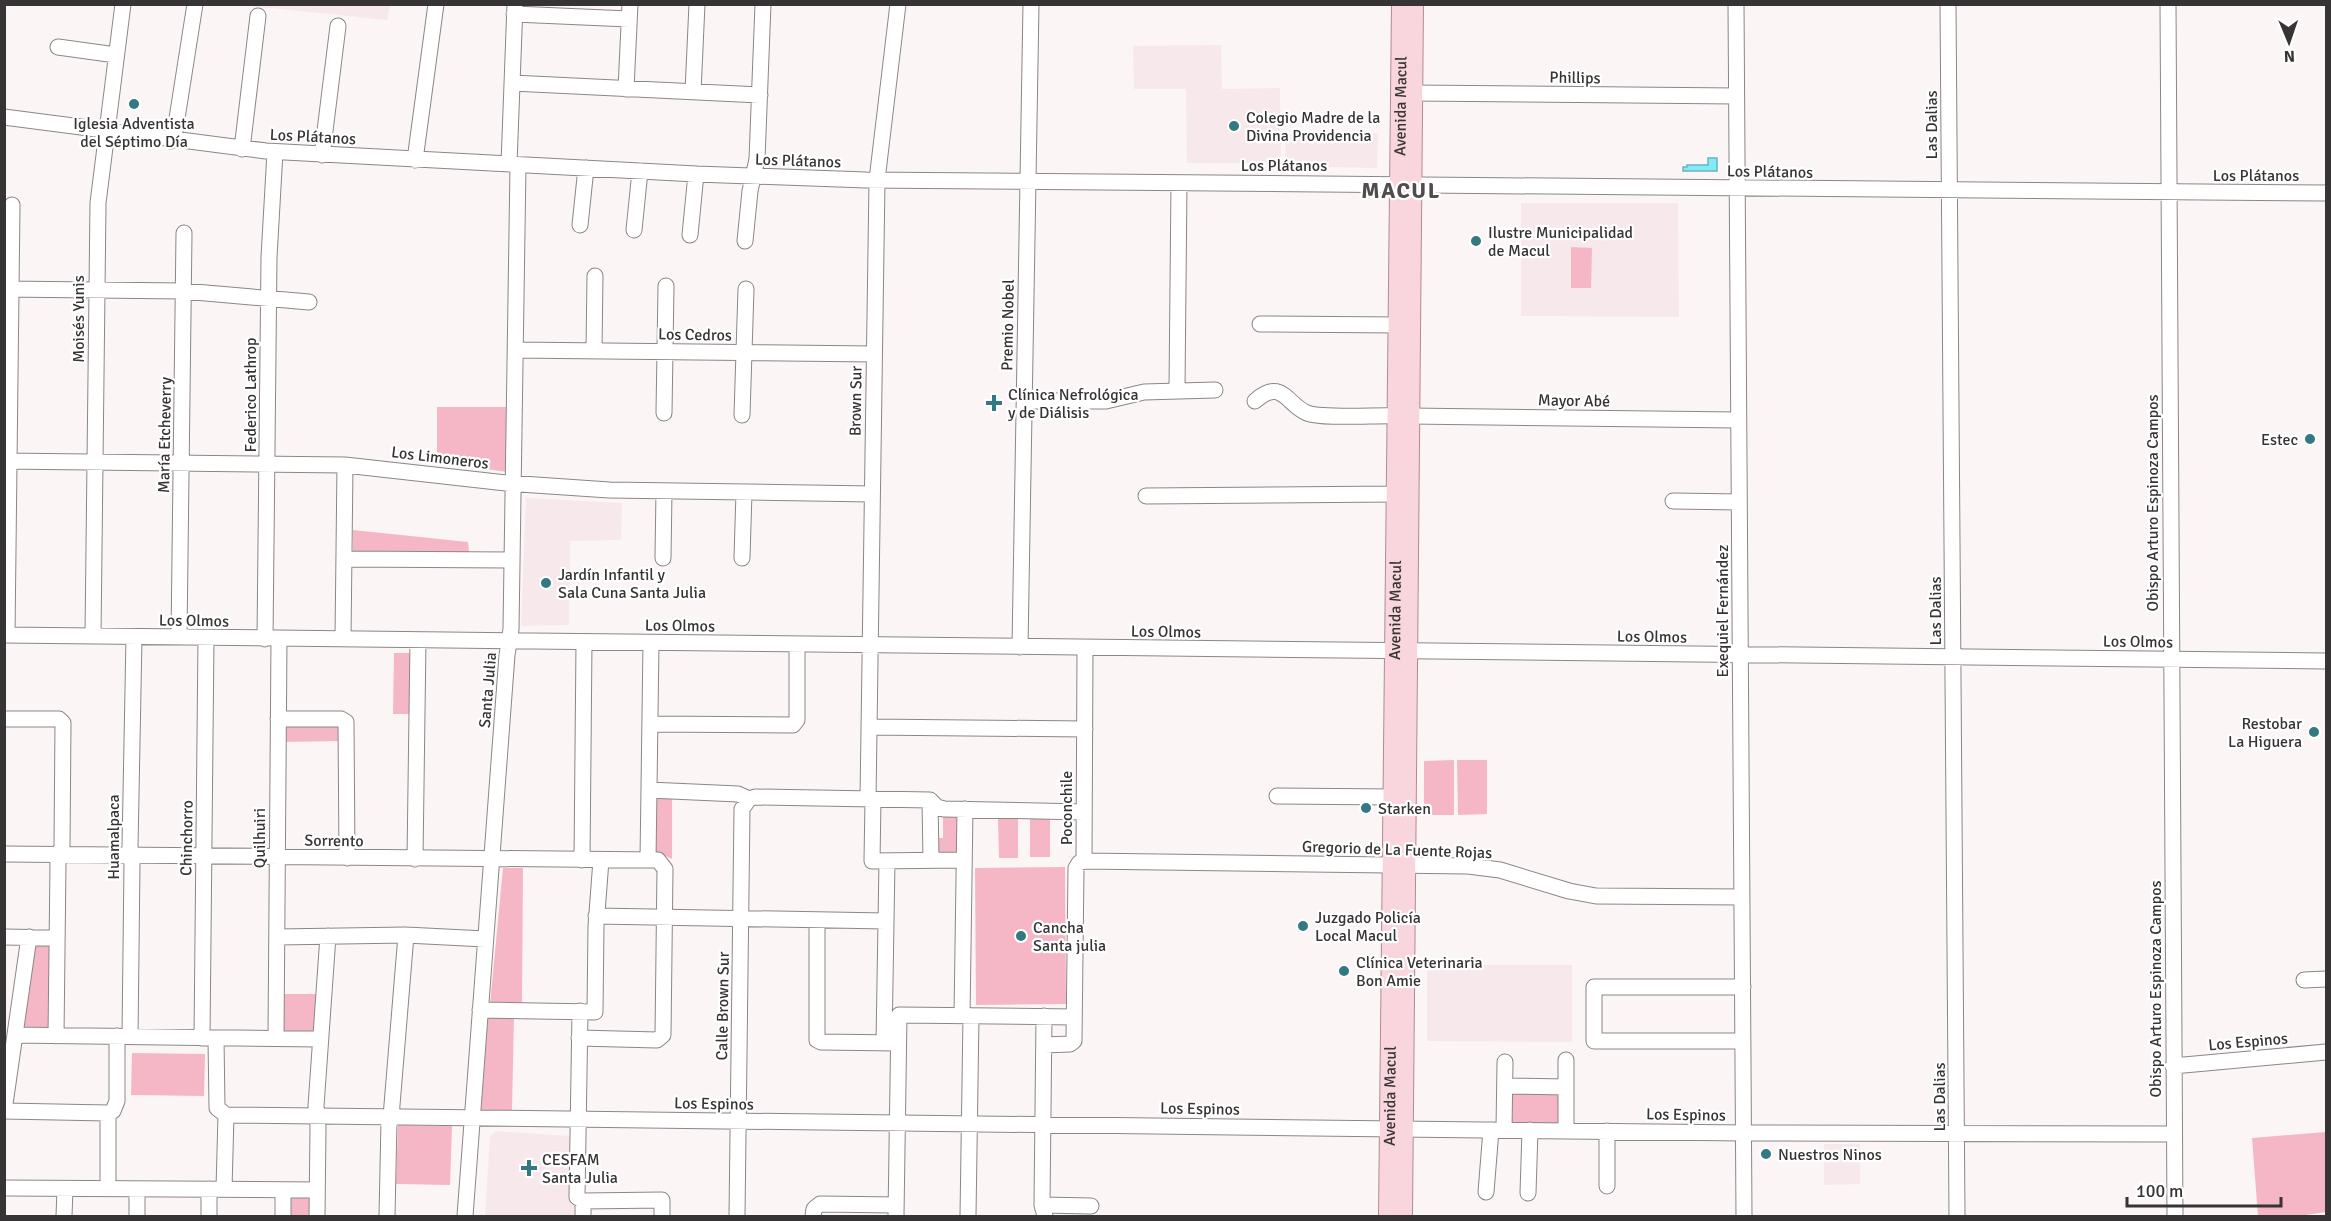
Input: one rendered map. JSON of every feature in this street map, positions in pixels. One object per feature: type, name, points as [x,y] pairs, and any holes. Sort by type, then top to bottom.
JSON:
[{"type":"main road","name":"Avenida Macul","points":[[1401,4],[1406,184],[1397,1129],[1403,1216]]},
{"type":"main road","name":"Avenida Macul","points":[[1403,416],[1398,325],[1414,93],[1414,4]]},
{"type":"main road","name":"Avenida Macul","points":[[1400,866],[1394,796],[1401,651]]},
{"type":"main road","name":"Avenida Macul","points":[[1388,1216],[1397,1129]]},
{"type":"street","name":"Moisés Yunis","points":[[93,636],[98,203],[123,4]]},
{"type":"street","points":[[171,141],[175,131],[195,4]]},
{"type":"street","points":[[416,160],[436,4]]},
{"type":"street","points":[[693,92],[697,4]]},
{"type":"street","points":[[745,241],[750,191],[754,176],[763,4]]},
{"type":"street","name":"Brown Sur","points":[[896,1211],[897,1123],[886,921],[871,799],[869,645],[877,180],[898,4]]},
{"type":"street","name":"Premio Nobel","points":[[1020,647],[1031,4]]},
{"type":"street","name":"Exequiel Fernández","points":[[1736,4],[1744,1216]]},
{"type":"street","name":"Las Dalias","points":[[1948,4],[1957,1216]]},
{"type":"street","name":"Obispo Arturo Espinoza Campos","points":[[2168,4],[2175,1216]]},
{"type":"street","points":[[515,9],[629,12],[626,89]]},
{"type":"street","name":"Santa Julia","points":[[465,1216],[509,642],[515,350],[512,83],[515,9]]},
{"type":"street","points":[[242,149],[258,16]]},
{"type":"street","points":[[322,155],[338,26]]},
{"type":"street","points":[[58,47],[116,55]]},
{"type":"street","points":[[512,83],[760,95]]},
{"type":"street","name":"Phillips","points":[[1414,93],[1736,96]]},
{"type":"street","name":"Los Plátanos","points":[[4,117],[171,141],[275,152],[754,176],[877,180],[2326,194]]},
{"type":"street","name":"Federico Lathrop","points":[[272,639],[268,464],[269,298],[275,152]]},
{"type":"street","points":[[580,225],[586,168]]},
{"type":"street","points":[[634,230],[640,171]]},
{"type":"street","points":[[690,236],[696,174]]},
{"type":"street","points":[[1177,390],[1179,183]]},
{"type":"street","points":[[6,635],[8,289],[12,206]]},
{"type":"street","name":"María Etcheverry","points":[[179,638],[184,233]]},
{"type":"street","points":[[594,351],[595,276]]},
{"type":"street","points":[[664,413],[666,286]]},
{"type":"street","points":[[8,289],[183,291],[309,302]]},
{"type":"street","points":[[742,415],[746,289]]},
{"type":"street","points":[[1260,324],[1398,325]]},
{"type":"street","name":"Los Cedros","points":[[515,350],[874,354]]},
{"type":"street","points":[[1024,401],[1106,401],[1144,392],[1215,390]]},
{"type":"street","name":"Mayor Abé","points":[[1255,401],[1262,394],[1281,393],[1301,409],[1317,415],[1738,420]]},
{"type":"street","name":"Los Limoneros","points":[[7,461],[345,465],[513,484],[664,491],[872,494]]},
{"type":"street","points":[[343,639],[345,465]]},
{"type":"street","points":[[663,558],[664,491]]},
{"type":"street","points":[[742,558],[744,492]]},
{"type":"street","points":[[1146,496],[1403,493]]},
{"type":"street","points":[[1673,501],[1739,502]]},
{"type":"street","points":[[344,559],[512,560]]},
{"type":"street","name":"Los Olmos","points":[[6,635],[2326,661]]},
{"type":"street","name":"Huamalpaca","points":[[108,1189],[108,1113],[113,1110],[117,1101],[123,1036],[131,856],[134,637]]},
{"type":"street","name":"Chinchorro","points":[[206,638],[204,856],[209,1038],[217,1108],[226,1115],[217,1189],[209,1216]]},
{"type":"street","name":"Quilhuiri","points":[[272,639],[278,719],[276,1038]]},
{"type":"street","points":[[415,859],[418,640]]},
{"type":"street","points":[[582,860],[584,642]]},
{"type":"street","points":[[579,1038],[657,1040],[662,1038],[665,869],[655,862],[649,790],[651,643]]},
{"type":"street","points":[[650,724],[793,725],[797,717],[797,645]]},
{"type":"street","name":"Poconchile","points":[[1044,1045],[1072,1043],[1076,868],[1078,863],[1084,861],[1085,648]]},
{"type":"street","points":[[4,719],[62,721],[62,846],[58,862],[56,1036]]},
{"type":"street","points":[[278,719],[341,719],[346,722],[347,858]]},
{"type":"street","points":[[869,728],[1085,729]]},
{"type":"street","points":[[649,790],[738,794],[748,799],[755,797],[930,800],[940,808],[1084,812]]},
{"type":"street","points":[[1277,796],[1394,796]]},
{"type":"street","name":"Calle Brown Sur","points":[[737,1216],[742,809],[748,799]]},
{"type":"street","points":[[930,800],[931,860]]},
{"type":"street","points":[[965,809],[968,1216]]},
{"type":"street","name":"Sorrento","points":[[4,854],[655,862]]},
{"type":"street","points":[[601,860],[587,1012],[579,1038],[576,1195],[583,1201],[662,1200],[662,1216]]},
{"type":"street","points":[[879,861],[964,860]]},
{"type":"street","name":"Gregorio de La Fuente Rojas","points":[[1084,861],[1484,867],[1596,896],[1742,897]]},
{"type":"street","points":[[596,916],[886,921]]},
{"type":"street","points":[[817,920],[816,1040],[891,1043]]},
{"type":"street","points":[[277,937],[406,935],[485,939]]},
{"type":"street","points":[[387,1216],[389,1121],[406,935]]},
{"type":"street","points":[[317,1216],[317,1116],[327,936]]},
{"type":"street","points":[[4,937],[57,938]]},
{"type":"street","points":[[29,937],[4,1111],[108,1113]]},
{"type":"street","points":[[2304,980],[2326,980]]},
{"type":"street","points":[[1743,987],[1594,987],[1594,1041],[1743,1041]]},
{"type":"street","points":[[480,1010],[587,1012]]},
{"type":"street","name":"Brown Sur","points":[[891,1043],[899,1015],[1074,1017]]},
{"type":"street","points":[[1044,1016],[1044,1211],[1091,1206]]},
{"type":"street","points":[[15,1035],[320,1039]]},
{"type":"street","name":"Los Espinos","points":[[2173,1066],[2326,1052]]},
{"type":"street","points":[[1566,1060],[1566,1131]]},
{"type":"street","points":[[1486,1192],[1505,1086],[1505,1062]]},
{"type":"street","points":[[1505,1086],[1566,1087]]},
{"type":"street","name":"Los Espinos","points":[[226,1115],[1744,1133],[2174,1134]]},
{"type":"street","points":[[1528,1193],[1530,1130]]},
{"type":"street","points":[[1607,1131],[1607,1185]]},
{"type":"street","points":[[4,1188],[317,1190]]},
{"type":"street","points":[[64,1216],[65,1189]]},
{"type":"street","points":[[137,1189],[137,1216]]},
{"type":"street","points":[[283,1190],[283,1216]]},
{"type":"street","points":[[583,1201],[583,1216]]},
{"type":"street","points":[[813,1216],[814,1209],[820,1204],[896,1211]]},
{"type":"shaded area","points":[[243,5],[390,5],[387,20]]},
{"type":"shaded area","name":"Colegio Madre de la Divina Providencia","points":[[1221,45],[1222,89],[1280,88],[1281,163],[1187,163],[1186,89],[1134,89],[1133,46]]},
{"type":"shaded area","points":[[1378,133],[1377,168],[1285,166],[1286,134]]},
{"type":"shaded area","points":[[1521,203],[1678,203],[1679,317],[1521,316]]},
{"type":"shaded area","points":[[1571,247],[1592,248],[1591,288],[1571,288]]},
{"type":"shaded area","points":[[437,407],[507,407],[507,472],[437,462]]},
{"type":"shaded area","name":"Jardín Infantil y Sala Cuna Santa Julia","points":[[526,498],[622,503],[621,540],[570,541],[569,625],[521,626]]},
{"type":"shaded area","points":[[353,530],[468,542],[469,552],[353,551]]},
{"type":"shaded area","points":[[394,653],[411,653],[410,714],[393,714]]},
{"type":"shaded area","points":[[281,723],[342,723],[343,741],[281,742]]},
{"type":"shaded area","points":[[1454,760],[1454,815],[1424,815],[1424,761]]},
{"type":"shaded area","points":[[1457,760],[1487,760],[1487,814],[1458,815]]},
{"type":"shaded area","points":[[654,794],[672,794],[672,859],[660,853],[653,853]]},
{"type":"shaded area","points":[[943,814],[961,814],[962,857],[935,857],[935,838],[943,838]]},
{"type":"shaded area","points":[[1030,817],[1050,817],[1050,857],[1030,857]]},
{"type":"shaded area","points":[[1018,818],[1018,858],[999,858],[998,819]]},
{"type":"shaded area","name":"Cancha Santa julia","points":[[1065,867],[1066,1004],[976,1005],[975,868]]},
{"type":"shaded area","points":[[503,868],[523,868],[522,1004],[490,1004]]},
{"type":"shaded area","points":[[34,942],[52,943],[51,1031],[21,1031]]},
{"type":"shaded area","points":[[1427,965],[1572,965],[1572,1042],[1427,1041]]},
{"type":"shaded area","points":[[280,994],[319,994],[319,1033],[280,1033]]},
{"type":"shaded area","points":[[488,1016],[514,1016],[512,1110],[481,1110]]},
{"type":"shaded area","points":[[132,1053],[205,1054],[204,1096],[131,1095]]},
{"type":"shaded area","points":[[1505,1086],[1566,1087],[1566,1131],[1504,1130]]},
{"type":"shaded area","points":[[398,1125],[452,1126],[450,1185],[396,1184]]},
{"type":"shaded area","name":"CESFAM Santa Julia","points":[[496,1131],[570,1136],[569,1200],[574,1203],[574,1216],[485,1216],[490,1137]]},
{"type":"shaded area","points":[[2326,1132],[2326,1212],[2299,1216],[2258,1216],[2252,1138]]},
{"type":"shaded area","points":[[1824,1144],[1860,1144],[1860,1184],[1824,1185]]},
{"type":"shaded area","points":[[312,1194],[313,1216],[286,1216],[286,1195]]},
{"type":"water","points":[[1708,158],[1717,158],[1717,171],[1683,171],[1683,167],[1687,165],[1708,165]]},
{"type":"place","name":"Iglesia Adventista del Séptimo Día","points":[[134,104]]},
{"type":"place","name":"Colegio Madre de la Divina Providencia","points":[[1234,126]]},
{"type":"place","name":"Ilustre Municipalidad de Macul","points":[[1476,241]]},
{"type":"place","name":"Clínica Nefrológica y de Diálisis","points":[[994,403]]},
{"type":"place","name":"Estec","points":[[2310,439]]},
{"type":"place","name":"Jardín Infantil y Sala Cuna Santa Julia","points":[[546,583]]},
{"type":"place","name":"Restobar La Higuera","points":[[2314,732]]},
{"type":"place","name":"Starken","points":[[1366,808]]},
{"type":"place","name":"Juzgado Policía Local Macul","points":[[1303,926]]},
{"type":"place","name":"Cancha Santa julia","points":[[1021,936]]},
{"type":"place","name":"Clínica Veterinaria Bon Amie","points":[[1344,971]]},
{"type":"place","name":"Nuestros Ninos","points":[[1766,1154]]},
{"type":"place","name":"CESFAM Santa Julia","points":[[529,1168]]},
{"type":"district","name":"MACUL","points":[[1401,190]]}]
